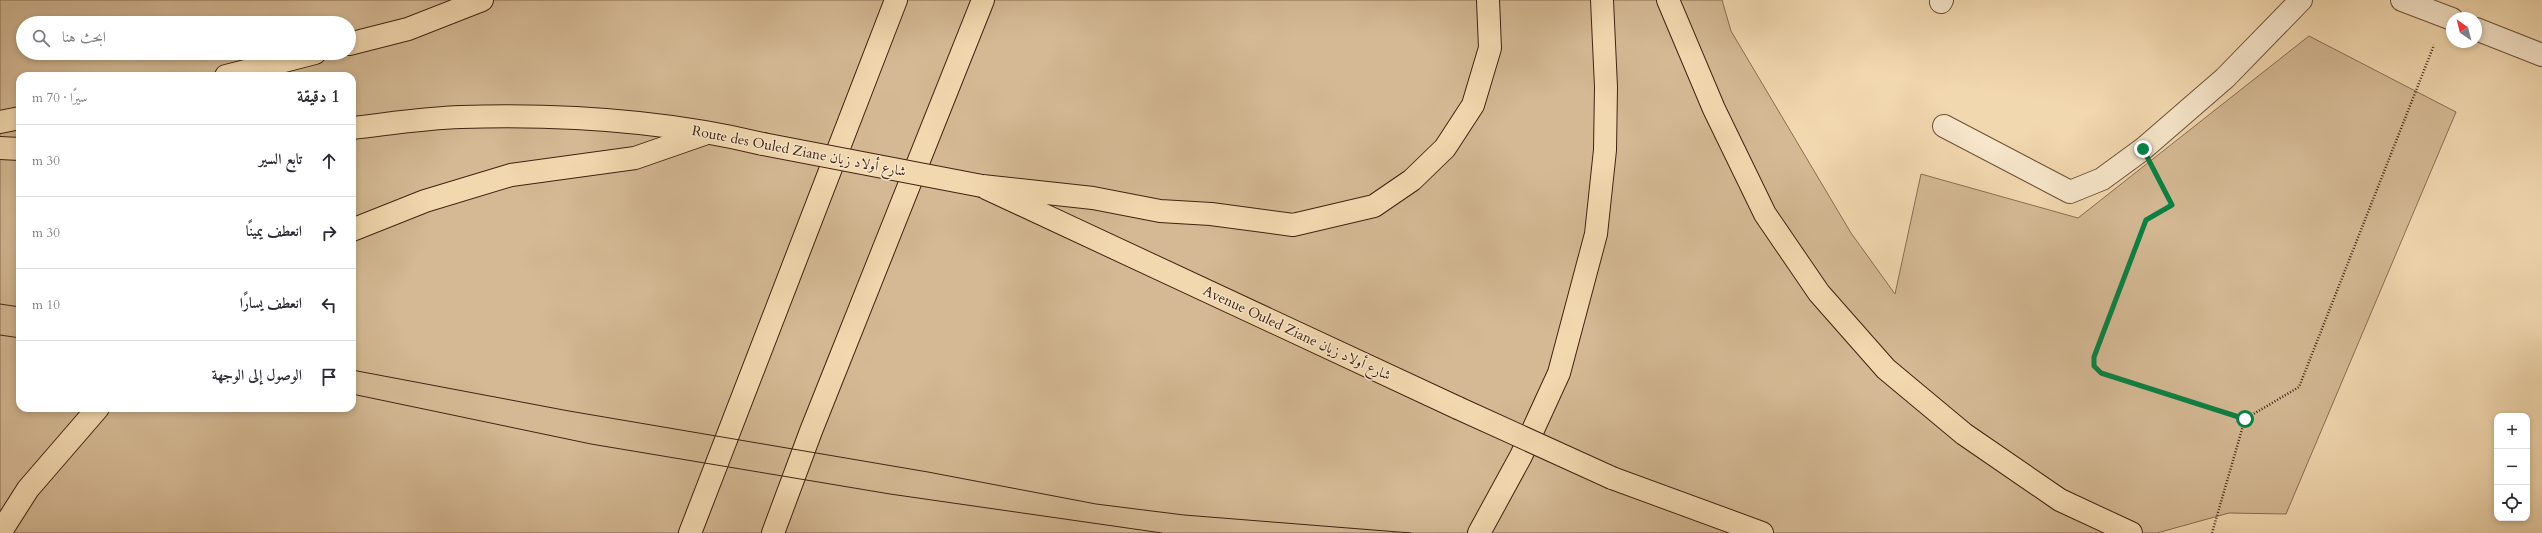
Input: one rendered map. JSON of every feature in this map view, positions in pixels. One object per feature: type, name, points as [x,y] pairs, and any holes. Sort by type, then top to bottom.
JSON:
[{"type":"main road","points":[[356,42],[408,29],[482,0]]},
{"type":"main road","points":[[690,533],[896,0]]},
{"type":"main road","points":[[773,533],[811,431],[983,0]]},
{"type":"main road","points":[[982,186],[1093,198],[1160,211],[1211,214],[1293,225],[1374,206],[1412,180],[1445,148],[1473,105],[1490,48],[1488,0]]},
{"type":"main road","points":[[1479,533],[1521,456],[1560,373],[1596,234],[1605,150],[1606,95],[1602,0]]},
{"type":"main road","points":[[1668,0],[1714,109],[1766,214],[1824,299],[1886,369],[1964,434],[2060,500],[2131,533]]},
{"type":"main road","points":[[241,72],[288,60]]},
{"type":"main road","name":"Route des Ouled Ziane شارع أولاد زيان","points":[[356,128],[460,117],[572,119],[711,131],[763,144],[982,186]]},
{"type":"main road","points":[[0,122],[16,119]]},
{"type":"main road","points":[[356,228],[425,201],[511,175],[635,158],[711,131]]},
{"type":"main road","points":[[0,148],[16,149]]},
{"type":"main road","name":"Avenue Ouled Ziane شارع أولاد زيان","points":[[982,186],[1458,408],[1612,478],[1762,533]]},
{"type":"main road","points":[[0,533],[28,489],[95,412]]},
{"type":"street","points":[[1944,126],[2070,192],[2102,179],[2143,149],[2225,78],[2301,0]]},
{"type":"street","points":[[2402,0],[2446,17]]},
{"type":"street","points":[[2482,31],[2542,54]]},
{"type":"path","points":[[2212,533],[2245,419],[2299,387],[2446,23]]},
{"type":"path","points":[[2143,149],[2172,205],[2146,220],[2094,357],[2094,366],[2101,373],[2245,419]]},
{"type":"shaded area","points":[[0,0],[1722,0],[1731,31],[1851,233],[1895,294],[1921,174],[2078,218],[2309,36],[2456,112],[2286,514],[2229,513],[2157,533],[0,533]]},
{"type":"tram line","points":[[0,304],[16,306]]},
{"type":"tram line","points":[[0,335],[16,337]]},
{"type":"tram line","points":[[356,371],[569,411],[928,472],[1096,504],[1184,515],[1411,533]]},
{"type":"tram line","points":[[356,395],[591,444],[890,494],[1162,533]]},
{"type":"route","points":[[2143,149],[2172,205],[2146,220],[2094,357],[2094,366],[2101,373],[2245,419]]}]
